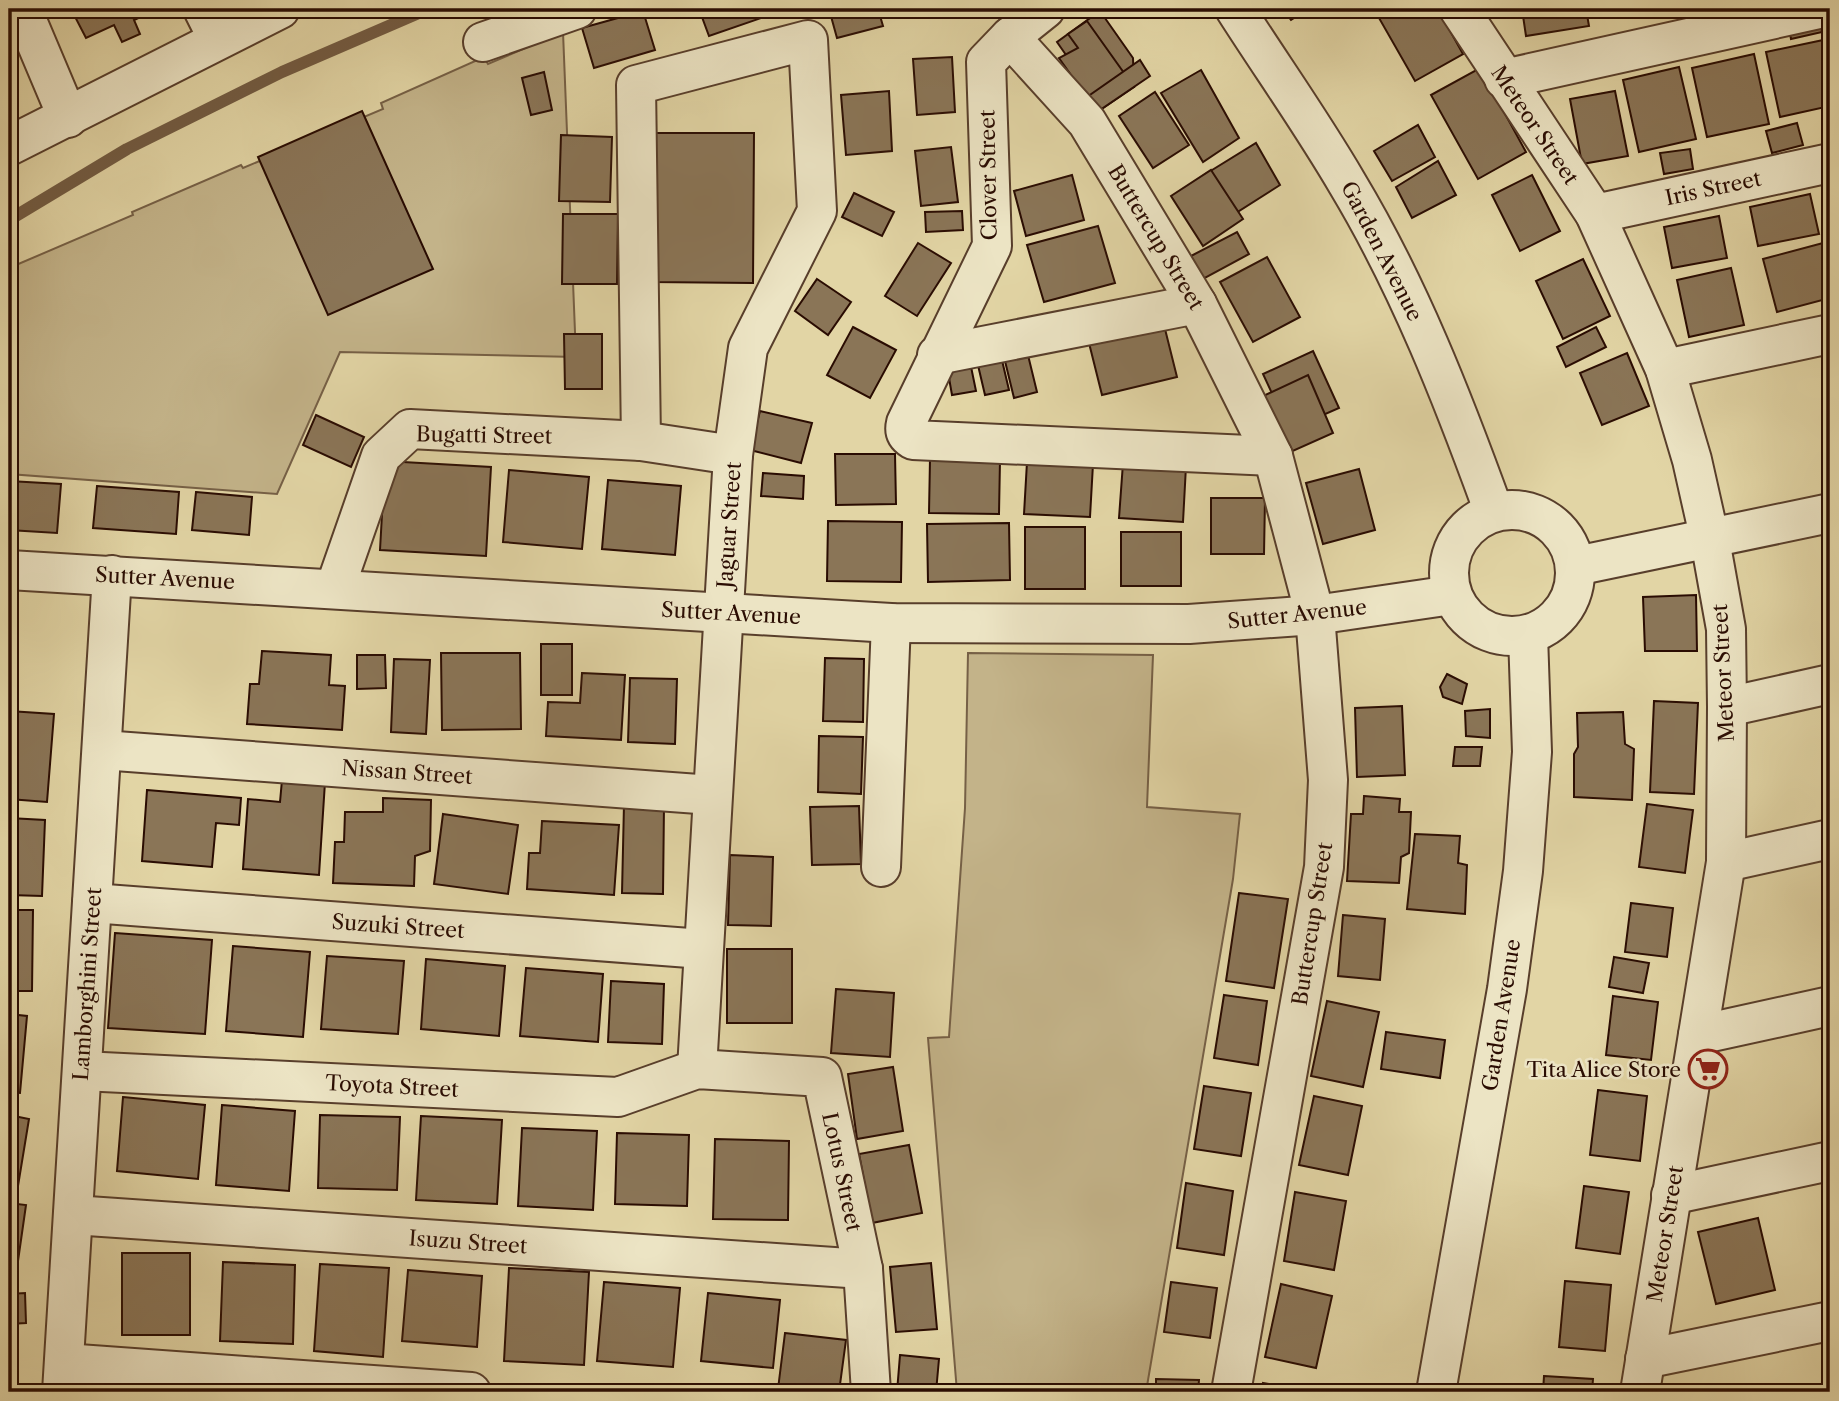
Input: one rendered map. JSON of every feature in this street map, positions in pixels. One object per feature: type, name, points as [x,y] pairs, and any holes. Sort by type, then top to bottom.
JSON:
[{"type":"street","points":[[22,9],[68,118]]},
{"type":"street","points":[[9,146],[68,118],[211,24],[280,9]]},
{"type":"street","points":[[483,42],[577,9]]},
{"type":"street","name":"Clover Street","points":[[937,355],[992,246],[986,62],[1010,37],[1045,9]]},
{"type":"street","name":"Garden Avenue","points":[[1235,9],[1348,183],[1399,279],[1453,399],[1494,512]]},
{"type":"street","name":"Meteor Street","points":[[1459,9],[1595,214],[1665,369],[1692,460],[1726,629],[1726,862],[1643,1376]]},
{"type":"street","points":[[1504,79],[1819,9]]},
{"type":"street","name":"Buttercup Street","points":[[1010,37],[1087,122],[1197,304],[1273,456],[1315,615],[1328,780],[1324,867],[1231,1392]]},
{"type":"street","name":"Jaguar Street","points":[[641,441],[636,85],[808,40],[817,211],[748,348],[733,455],[697,1069]]},
{"type":"street","name":"Iris Street","points":[[1595,214],[1830,163]]},
{"type":"street","points":[[1197,304],[937,355],[904,430],[913,440],[1273,456]]},
{"type":"street","points":[[1665,369],[1830,334]]},
{"type":"street","name":"Bugatti Street","points":[[334,588],[382,456],[410,429],[641,441],[733,455]]},
{"type":"street","points":[[1522,510],[1548,520],[1568,540],[1576,566],[1574,589],[1564,609],[1548,625],[1528,635],[1505,636],[1482,629],[1464,615],[1452,595],[1448,569],[1455,544],[1471,524],[1494,512],[1522,510]]},
{"type":"street","points":[[1576,566],[1830,513]]},
{"type":"street","name":"Sutter Avenue","points":[[9,570],[891,623],[1189,624],[1315,615],[1452,595]]},
{"type":"street","name":"Lamborghini Street","points":[[63,1378],[112,575]]},
{"type":"street","points":[[881,867],[891,623]]},
{"type":"street","name":"Garden Avenue","points":[[1436,1392],[1507,989],[1523,871],[1532,752],[1528,635]]},
{"type":"street","points":[[1727,707],[1830,684]]},
{"type":"street","name":"Nissan Street","points":[[102,750],[712,795]]},
{"type":"street","points":[[1726,862],[1830,839]]},
{"type":"street","name":"Suzuki Street","points":[[92,903],[704,949]]},
{"type":"street","points":[[1698,1035],[1830,1006]]},
{"type":"street","name":"Toyota Street","points":[[82,1070],[618,1097],[697,1069]]},
{"type":"street","name":"Lotus Street","points":[[697,1069],[822,1077],[863,1269],[872,1392]]},
{"type":"street","points":[[1671,1195],[1830,1161]]},
{"type":"street","name":"Isuzu Street","points":[[73,1215],[863,1269]]},
{"type":"street","points":[[1643,1376],[1830,1321]]},
{"type":"street","points":[[63,1378],[471,1392]]},
{"type":"shaded area","points":[[563,32],[576,357],[340,352],[277,494],[9,474],[9,268],[241,165],[243,168],[383,109],[381,103],[484,57],[488,64]]},
{"type":"shaded area","points":[[968,653],[1153,655],[1147,807],[1240,814],[1233,879],[1146,1392],[957,1392],[928,1038],[949,1037],[965,808]]},
{"type":"building","points":[[71,9],[158,9],[134,20],[140,34],[122,42],[114,25],[86,38]]},
{"type":"building","points":[[699,9],[765,9],[767,16],[709,36]]},
{"type":"building","points":[[829,9],[878,9],[883,26],[837,38]]},
{"type":"building","points":[[1283,9],[1308,9],[1291,20]]},
{"type":"building","points":[[1396,9],[1438,9],[1463,54],[1415,81],[1379,18]]},
{"type":"building","points":[[1522,9],[1586,9],[1589,26],[1526,36]]},
{"type":"building","points":[[643,11],[655,50],[594,68],[582,28]]},
{"type":"building","points":[[1100,11],[1133,58],[1134,87],[1089,88],[1057,42]]},
{"type":"building","points":[[1819,14],[1822,32],[1791,39],[1787,20]]},
{"type":"building","points":[[1087,21],[1134,87],[1097,112],[1059,58],[1078,48],[1068,34]]},
{"type":"building","points":[[1828,39],[1830,106],[1780,117],[1766,52]]},
{"type":"building","points":[[1754,54],[1769,124],[1707,137],[1692,68]]},
{"type":"building","points":[[952,57],[955,112],[917,115],[913,59]]},
{"type":"building","points":[[1140,60],[1150,76],[1097,112],[1087,97]]},
{"type":"building","points":[[1679,67],[1696,139],[1639,152],[1623,80]]},
{"type":"building","points":[[1480,68],[1526,152],[1478,179],[1431,95]]},
{"type":"building","points":[[1201,70],[1239,138],[1203,162],[1161,93]]},
{"type":"building","points":[[544,72],[552,110],[531,115],[522,78]]},
{"type":"building","points":[[889,91],[892,151],[846,155],[841,95]]},
{"type":"building","points":[[1615,91],[1628,156],[1582,164],[1570,99]]},
{"type":"building","points":[[1155,92],[1189,145],[1153,168],[1119,116]]},
{"type":"building","points":[[362,111],[433,269],[328,315],[258,157]]},
{"type":"building","points":[[1797,123],[1803,145],[1772,153],[1766,131]]},
{"type":"building","points":[[1418,125],[1435,157],[1392,181],[1374,151]]},
{"type":"building","points":[[651,133],[754,133],[753,283],[650,282]]},
{"type":"building","points":[[561,135],[612,137],[610,202],[559,201]]},
{"type":"building","points":[[1256,143],[1280,185],[1228,218],[1204,175]]},
{"type":"building","points":[[951,147],[958,202],[921,206],[915,151]]},
{"type":"building","points":[[1690,149],[1693,169],[1664,174],[1660,153]]},
{"type":"building","points":[[1438,161],[1456,195],[1412,218],[1396,187]]},
{"type":"building","points":[[1211,170],[1243,219],[1203,246],[1171,196]]},
{"type":"building","points":[[1072,175],[1084,220],[1026,236],[1014,191]]},
{"type":"building","points":[[1532,175],[1560,231],[1520,251],[1492,195]]},
{"type":"building","points":[[854,193],[894,212],[882,236],[842,217]]},
{"type":"building","points":[[1810,194],[1819,234],[1758,246],[1750,207]]},
{"type":"building","points":[[962,211],[963,230],[926,232],[925,212]]},
{"type":"building","points":[[563,214],[618,214],[617,284],[562,284]]},
{"type":"building","points":[[1719,216],[1727,258],[1672,268],[1664,227]]},
{"type":"building","points":[[1098,226],[1115,283],[1044,302],[1027,245]]},
{"type":"building","points":[[1237,232],[1249,254],[1203,279],[1191,256]]},
{"type":"building","points":[[918,243],[951,263],[917,316],[885,296]]},
{"type":"building","points":[[1823,243],[1830,270],[1830,298],[1777,312],[1763,259]]},
{"type":"building","points":[[1267,257],[1300,317],[1253,342],[1220,282]]},
{"type":"building","points":[[1583,259],[1610,316],[1563,339],[1536,281]]},
{"type":"building","points":[[1731,268],[1744,325],[1689,337],[1677,280]]},
{"type":"building","points":[[817,279],[851,302],[828,335],[795,311]]},
{"type":"building","points":[[1164,325],[1177,377],[1102,395],[1089,343]]},
{"type":"building","points":[[853,327],[896,350],[870,398],[827,375]]},
{"type":"building","points":[[1596,327],[1606,347],[1566,367],[1557,347]]},
{"type":"building","points":[[564,334],[602,334],[602,389],[565,389]]},
{"type":"building","points":[[1027,351],[1037,392],[1014,398],[1004,357]]},
{"type":"building","points":[[1313,351],[1339,408],[1289,430],[1263,374]]},
{"type":"building","points":[[1627,353],[1649,406],[1602,425],[1580,373]]},
{"type":"building","points":[[1001,356],[1009,390],[985,395],[977,361]]},
{"type":"building","points":[[969,357],[976,391],[952,395],[946,361]]},
{"type":"building","points":[[1308,375],[1333,433],[1286,454],[1261,397]]},
{"type":"building","points":[[760,411],[812,423],[801,463],[750,450]]},
{"type":"building","points":[[316,415],[364,437],[351,467],[303,445]]},
{"type":"building","points":[[835,454],[895,454],[896,504],[836,505]]},
{"type":"building","points":[[930,459],[1000,460],[999,514],[929,513]]},
{"type":"building","points":[[385,461],[491,467],[486,556],[380,550]]},
{"type":"building","points":[[1027,462],[1093,464],[1090,517],[1024,514]]},
{"type":"building","points":[[1123,463],[1186,466],[1183,522],[1119,518]]},
{"type":"building","points":[[1359,469],[1375,530],[1323,544],[1306,483]]},
{"type":"building","points":[[509,470],[589,477],[582,549],[503,542]]},
{"type":"building","points":[[763,473],[804,476],[803,499],[761,496]]},
{"type":"building","points":[[608,480],[681,486],[675,555],[602,549]]},
{"type":"building","points":[[9,481],[61,484],[57,533],[9,530]]},
{"type":"building","points":[[97,486],[179,492],[176,534],[93,528]]},
{"type":"building","points":[[196,492],[252,497],[249,535],[192,530]]},
{"type":"building","points":[[1211,498],[1265,498],[1264,554],[1211,554]]},
{"type":"building","points":[[828,521],[902,522],[901,582],[827,581]]},
{"type":"building","points":[[1009,523],[1010,580],[928,582],[927,524]]},
{"type":"building","points":[[1025,527],[1085,527],[1085,589],[1025,589]]},
{"type":"building","points":[[1121,532],[1181,532],[1181,586],[1121,586]]},
{"type":"building","points":[[1696,595],[1697,651],[1645,651],[1643,597]]},
{"type":"building","points":[[541,644],[572,644],[572,695],[541,695]]},
{"type":"building","points":[[262,651],[331,655],[329,685],[345,686],[342,730],[247,724],[250,684],[259,684]]},
{"type":"building","points":[[441,653],[520,653],[521,729],[442,730]]},
{"type":"building","points":[[357,655],[385,655],[386,688],[357,689]]},
{"type":"building","points":[[825,658],[864,659],[863,722],[823,721]]},
{"type":"building","points":[[394,659],[430,660],[426,734],[391,732]]},
{"type":"building","points":[[582,673],[625,675],[621,740],[546,736],[548,702],[580,703]]},
{"type":"building","points":[[1447,674],[1467,684],[1462,704],[1443,697],[1440,687]]},
{"type":"building","points":[[630,678],[677,679],[675,744],[628,742]]},
{"type":"building","points":[[1654,701],[1698,703],[1694,794],[1650,792]]},
{"type":"building","points":[[1402,706],[1405,775],[1357,777],[1355,708]]},
{"type":"building","points":[[1490,709],[1490,738],[1466,736],[1465,711]]},
{"type":"building","points":[[9,711],[54,714],[47,802],[9,799]]},
{"type":"building","points":[[1623,712],[1625,744],[1634,749],[1632,800],[1574,797],[1574,754],[1578,747],[1577,713]]},
{"type":"building","points":[[819,736],[863,737],[861,794],[818,792]]},
{"type":"building","points":[[1455,747],[1482,747],[1480,766],[1453,766]]},
{"type":"building","points":[[282,780],[325,782],[319,875],[243,869],[248,799],[280,802]]},
{"type":"building","points":[[147,790],[241,798],[239,825],[216,823],[212,867],[142,861]]},
{"type":"building","points":[[1364,796],[1400,799],[1399,812],[1411,812],[1409,853],[1401,857],[1399,883],[1347,881],[1351,814],[1363,814]]},
{"type":"building","points":[[383,798],[431,800],[430,851],[415,856],[414,886],[333,883],[335,842],[344,842],[345,812],[383,812]]},
{"type":"building","points":[[624,804],[664,805],[663,894],[622,893]]},
{"type":"building","points":[[1647,804],[1693,810],[1685,873],[1639,867]]},
{"type":"building","points":[[859,806],[861,864],[812,865],[810,807]]},
{"type":"building","points":[[443,814],[518,825],[508,894],[434,884]]},
{"type":"building","points":[[9,818],[45,820],[42,896],[9,895]]},
{"type":"building","points":[[542,821],[619,825],[614,895],[527,889],[529,853],[540,853]]},
{"type":"building","points":[[1415,834],[1460,836],[1458,863],[1467,865],[1465,914],[1407,909]]},
{"type":"building","points":[[730,855],[773,857],[771,926],[728,925]]},
{"type":"building","points":[[1239,893],[1288,899],[1274,988],[1226,981]]},
{"type":"building","points":[[1631,903],[1673,908],[1667,957],[1625,952]]},
{"type":"building","points":[[9,910],[33,910],[32,991],[9,991]]},
{"type":"building","points":[[1343,915],[1385,919],[1380,980],[1338,976]]},
{"type":"building","points":[[115,933],[212,940],[205,1034],[108,1028]]},
{"type":"building","points":[[233,946],[310,952],[303,1037],[226,1031]]},
{"type":"building","points":[[727,949],[792,949],[792,1023],[727,1023]]},
{"type":"building","points":[[327,956],[404,961],[398,1034],[321,1029]]},
{"type":"building","points":[[1614,957],[1649,963],[1643,993],[1609,987]]},
{"type":"building","points":[[426,959],[505,966],[499,1036],[421,1029]]},
{"type":"building","points":[[526,968],[603,974],[598,1042],[520,1036]]},
{"type":"building","points":[[611,981],[664,984],[662,1044],[608,1042]]},
{"type":"building","points":[[836,989],[894,993],[890,1057],[831,1053]]},
{"type":"building","points":[[1224,995],[1267,1001],[1258,1065],[1214,1058]]},
{"type":"building","points":[[1613,996],[1658,1002],[1651,1060],[1606,1055]]},
{"type":"building","points":[[1327,1001],[1379,1012],[1363,1087],[1311,1076]]},
{"type":"building","points":[[9,1014],[27,1016],[20,1093],[9,1092]]},
{"type":"building","points":[[1386,1032],[1445,1040],[1440,1078],[1381,1069]]},
{"type":"building","points":[[893,1067],[903,1131],[857,1139],[848,1074]]},
{"type":"building","points":[[1204,1086],[1251,1093],[1241,1156],[1194,1149]]},
{"type":"building","points":[[1598,1090],[1647,1096],[1640,1161],[1590,1155]]},
{"type":"building","points":[[1314,1096],[1362,1106],[1348,1175],[1299,1165]]},
{"type":"building","points":[[123,1097],[205,1105],[198,1179],[117,1171]]},
{"type":"building","points":[[222,1105],[295,1111],[289,1191],[216,1185]]},
{"type":"building","points":[[9,1115],[29,1119],[18,1186],[9,1185]]},
{"type":"building","points":[[320,1115],[400,1117],[397,1190],[318,1188]]},
{"type":"building","points":[[421,1116],[502,1120],[497,1204],[416,1200]]},
{"type":"building","points":[[522,1128],[597,1131],[593,1210],[518,1206]]},
{"type":"building","points":[[617,1133],[689,1135],[687,1206],[615,1204]]},
{"type":"building","points":[[715,1139],[789,1141],[788,1220],[713,1219]]},
{"type":"building","points":[[909,1145],[922,1213],[872,1223],[859,1154]]},
{"type":"building","points":[[1186,1183],[1233,1191],[1224,1255],[1177,1248]]},
{"type":"building","points":[[1584,1186],[1629,1192],[1620,1254],[1576,1248]]},
{"type":"building","points":[[1295,1192],[1346,1201],[1334,1270],[1284,1261]]},
{"type":"building","points":[[9,1203],[26,1205],[15,1282],[9,1281]]},
{"type":"building","points":[[1758,1218],[1775,1290],[1716,1304],[1698,1232]]},
{"type":"building","points":[[122,1253],[190,1253],[190,1335],[122,1335]]},
{"type":"building","points":[[223,1262],[295,1265],[293,1344],[220,1341]]},
{"type":"building","points":[[931,1263],[937,1329],[896,1332],[890,1267]]},
{"type":"building","points":[[320,1264],[389,1268],[383,1357],[314,1351]]},
{"type":"building","points":[[509,1268],[589,1272],[584,1365],[504,1361]]},
{"type":"building","points":[[408,1270],[482,1276],[477,1347],[402,1341]]},
{"type":"building","points":[[1565,1281],[1611,1285],[1605,1351],[1559,1347]]},
{"type":"building","points":[[604,1282],[680,1288],[673,1367],[597,1361]]},
{"type":"building","points":[[1171,1282],[1217,1288],[1210,1338],[1164,1332]]},
{"type":"building","points":[[1281,1284],[1332,1296],[1316,1368],[1265,1357]]},
{"type":"building","points":[[25,1293],[26,1323],[9,1324],[9,1294]]},
{"type":"building","points":[[708,1293],[780,1300],[773,1368],[701,1361]]},
{"type":"building","points":[[785,1333],[846,1340],[839,1392],[778,1389]]},
{"type":"building","points":[[900,1355],[939,1359],[936,1392],[897,1392]]},
{"type":"building","points":[[1544,1376],[1593,1379],[1592,1392],[1543,1392]]},
{"type":"building","points":[[1156,1379],[1199,1380],[1198,1392],[1156,1392]]},
{"type":"building","points":[[1263,1383],[1313,1392],[1261,1392]]},
{"type":"waterway","points":[[9,220],[127,149],[282,72],[428,9]]},
{"type":"place","name":"Tita Alice Store","points":[[1708,1069]]}]
